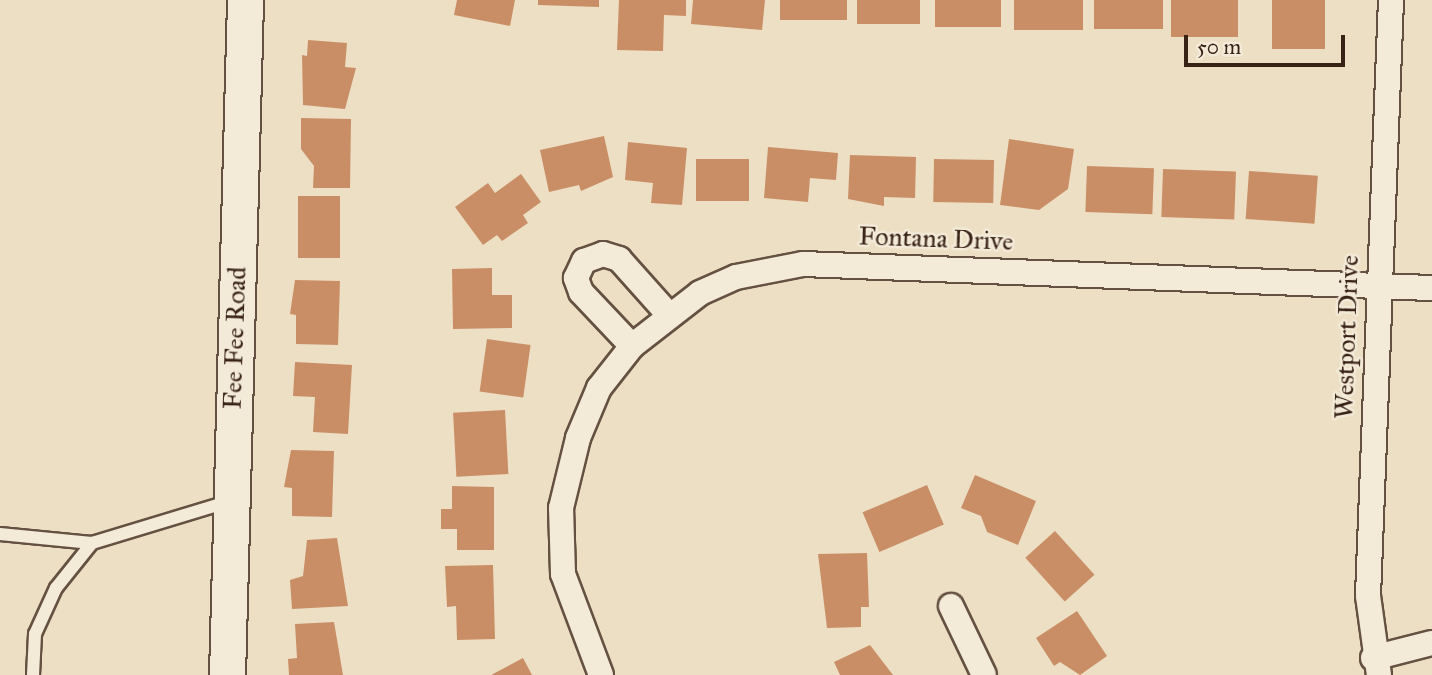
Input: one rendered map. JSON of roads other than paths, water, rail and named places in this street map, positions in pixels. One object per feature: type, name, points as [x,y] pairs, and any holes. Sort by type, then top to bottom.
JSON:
[{"type":"street","name":"Fee Fee Road","points":[[227,675],[245,0]]},
{"type":"street","name":"Westport Drive","points":[[1376,667],[1368,596],[1391,0]]},
{"type":"street","points":[[632,346],[581,292],[576,278],[584,261],[603,254],[619,259],[669,314]]},
{"type":"street","name":"Fontana Drive","points":[[601,675],[563,574],[561,508],[599,388],[632,346],[669,314],[736,277],[803,264],[1432,288]]},
{"type":"street","points":[[951,606],[984,675]]},
{"type":"street","points":[[1376,667],[1432,643]]},
{"type":"lane","points":[[0,534],[92,543],[230,501]]},
{"type":"lane","points":[[33,675],[35,634],[56,588],[92,543]]}]
